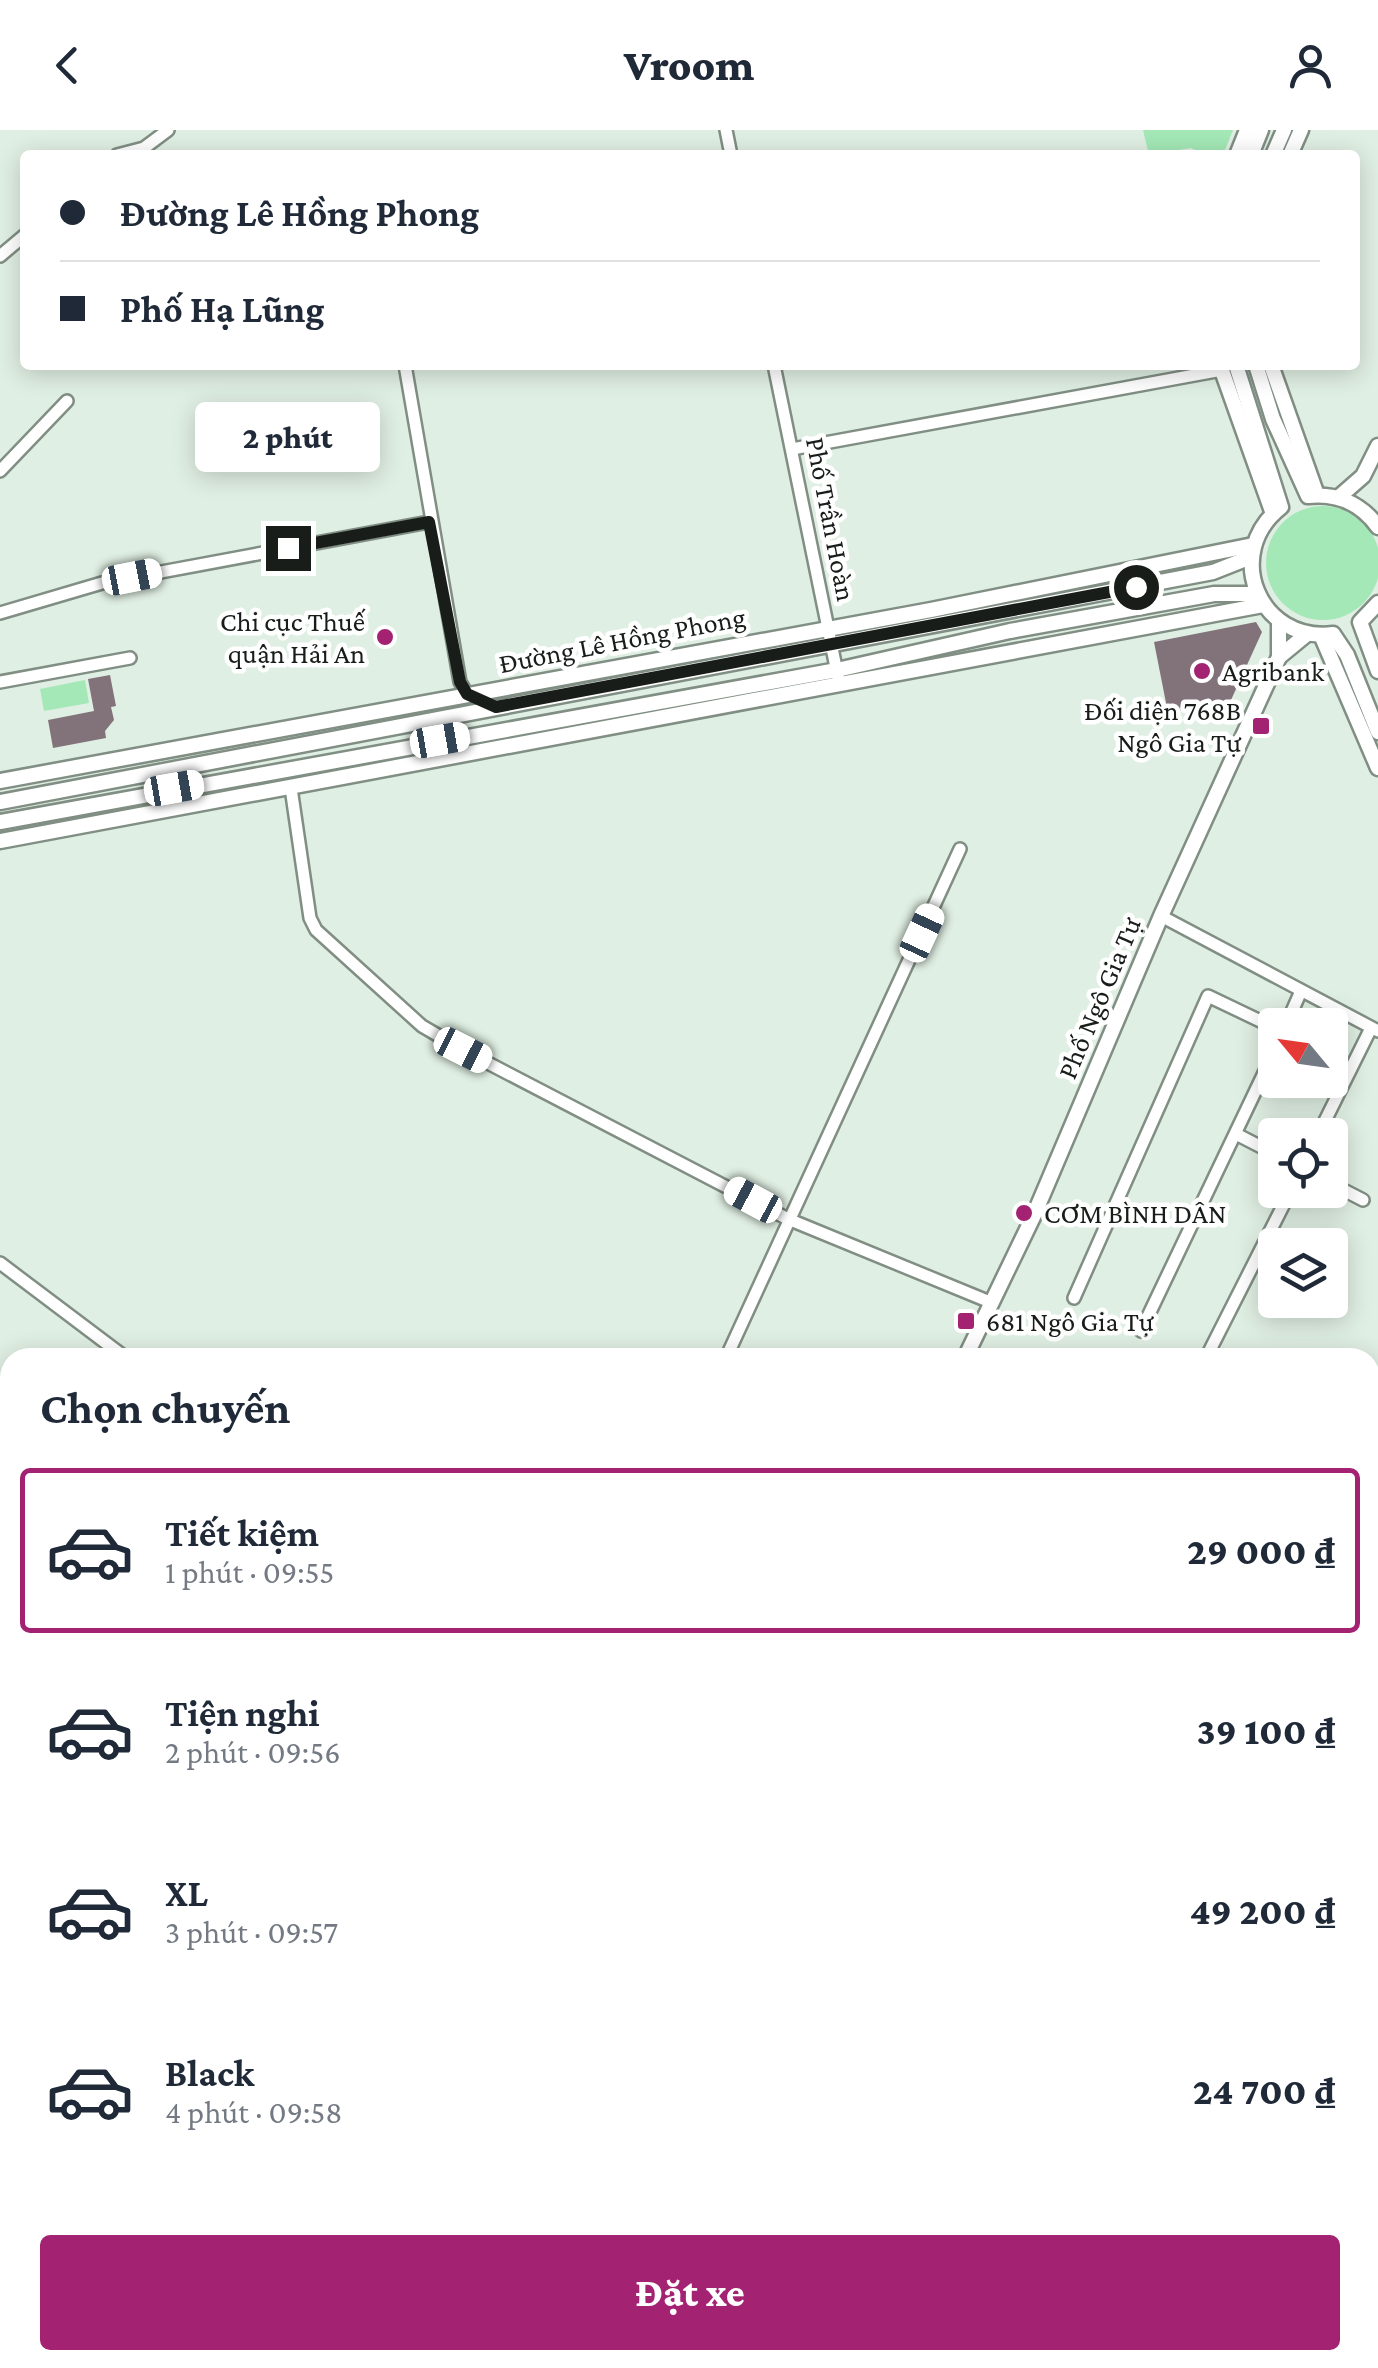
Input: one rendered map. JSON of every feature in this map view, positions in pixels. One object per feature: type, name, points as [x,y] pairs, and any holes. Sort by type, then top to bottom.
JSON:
[{"type":"main road","points":[[1227,370],[1277,510],[1252,551],[1260,600],[1279,622],[1320,634],[1347,655],[1378,732]]},
{"type":"main road","points":[[1258,370],[1273,419],[1312,496]]},
{"type":"main road","points":[[1273,370],[1312,496]]},
{"type":"main road","points":[[1340,498],[1363,476],[1378,446]]},
{"type":"main road","points":[[1363,476],[1374,520]]},
{"type":"main road","points":[[1312,496],[1340,498],[1374,520]]},
{"type":"main road","name":"Đường Lê Hồng Phong","points":[[0,782],[1252,551]]},
{"type":"main road","name":"Đường Lê Hồng Phong","points":[[0,802],[1213,572],[1252,551]]},
{"type":"main road","points":[[0,840],[637,725],[1010,631],[1196,597],[1260,600]]},
{"type":"main road","points":[[1363,620],[1378,603]]},
{"type":"main road","points":[[1363,620],[1378,645]]},
{"type":"main road","points":[[1363,620],[1378,671]]},
{"type":"main road","points":[[1279,622],[1279,657],[1320,634]]},
{"type":"main road","points":[[1320,634],[1378,768]]},
{"type":"main road","name":"Phố Ngô Gia Tự","points":[[969,1348],[1034,1215],[1161,916],[1279,657]]},
{"type":"main road","points":[[0,822],[164,790],[838,676]]},
{"type":"main road","points":[[159,753],[165,808]]},
{"type":"street","points":[[136,150],[168,130]]},
{"type":"street","points":[[0,256],[20,240]]},
{"type":"street","points":[[406,370],[429,522],[460,682],[467,694],[496,707]]},
{"type":"street","name":"Phố Trần Hoàn","points":[[775,370],[838,676]]},
{"type":"street","points":[[792,450],[1210,370]]},
{"type":"street","points":[[0,471],[67,401]]},
{"type":"street","points":[[0,613],[102,583],[429,522]]},
{"type":"street","points":[[0,682],[130,658]]},
{"type":"street","points":[[291,788],[310,918],[316,930],[422,1026],[788,1218],[990,1302]]},
{"type":"street","points":[[730,1348],[960,849]]},
{"type":"street","points":[[1161,916],[1374,1029],[1327,1118]]},
{"type":"street","points":[[1293,1008],[1301,990]]},
{"type":"street","points":[[1074,1298],[1208,996],[1258,1020]]},
{"type":"street","points":[[1141,1331],[1258,1087]]},
{"type":"street","points":[[1236,1134],[1258,1145]]},
{"type":"street","points":[[1348,1192],[1363,1200]]},
{"type":"street","points":[[1211,1348],[1282,1208]]},
{"type":"street","points":[[0,1263],[113,1348]]},
{"type":"green space","points":[[1143,130],[1233,130],[1225,150],[1148,150]]},
{"type":"green space","points":[[1323,506],[1345,510],[1364,522],[1376,541],[1376,585],[1364,604],[1345,616],[1323,620],[1301,616],[1282,604],[1270,585],[1266,563],[1270,541],[1282,522],[1301,510]]},
{"type":"green space","points":[[85,680],[89,703],[44,711],[40,689]]},
{"type":"building","name":"Agribank","points":[[1256,622],[1262,632],[1231,700],[1168,713],[1154,642]]},
{"type":"building","points":[[110,675],[116,706],[111,707],[114,720],[105,731],[106,738],[53,748],[48,720],[94,711],[88,679]]},
{"type":"place","name":"Chi cục Thuế quận Hải An","points":[[385,637]]},
{"type":"place","name":"Agribank","points":[[1202,671]]},
{"type":"place","name":"Đối diện 768B Ngô Gia Tự","points":[[1261,726]]},
{"type":"place","name":"CƠM BÌNH DÂN","points":[[1024,1213]]},
{"type":"place","name":"681 Ngô Gia Tự","points":[[966,1321]]},
{"type":"route","points":[[288,548],[429,522],[460,682],[467,694],[496,707],[1136,587]]}]
